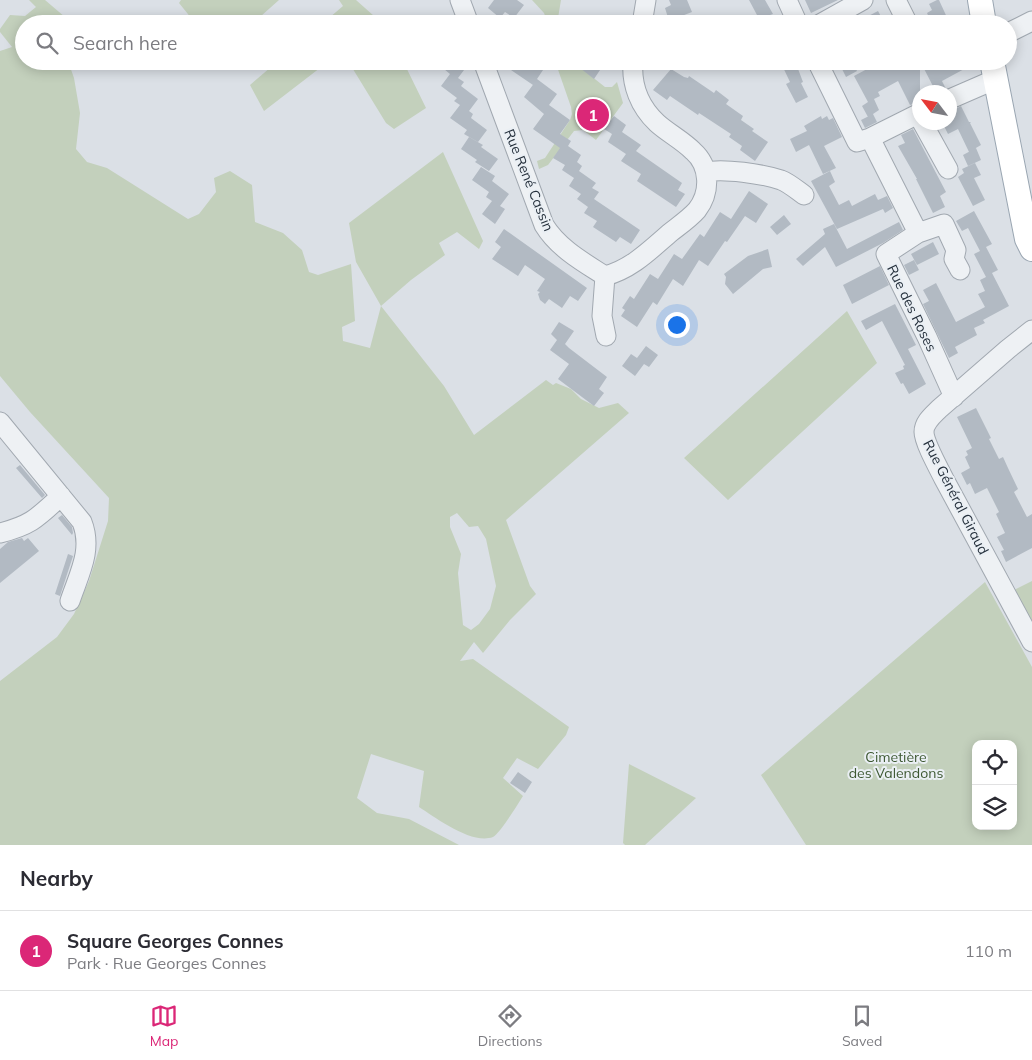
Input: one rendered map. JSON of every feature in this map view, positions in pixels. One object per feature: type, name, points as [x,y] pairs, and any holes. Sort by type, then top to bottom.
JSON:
[{"type":"main road","points":[[980,0],[982,15]]},
{"type":"main road","points":[[994,70],[1030,241]]},
{"type":"street","points":[[460,0],[466,15]]},
{"type":"street","points":[[644,15],[646,0]]},
{"type":"street","points":[[787,0],[794,15]]},
{"type":"street","points":[[836,15],[863,0]]},
{"type":"street","points":[[896,0],[904,15]]},
{"type":"street","points":[[1017,28],[1032,21]]},
{"type":"street","name":"Rue René Cassin","points":[[486,70],[544,225],[562,247],[605,276]]},
{"type":"street","points":[[606,336],[602,316],[605,276],[628,268],[693,214],[704,197],[707,184],[706,172],[697,155],[658,124],[646,109],[637,95],[633,70]]},
{"type":"street","points":[[821,70],[857,142],[912,120]]},
{"type":"street","points":[[957,95],[994,70]]},
{"type":"street","points":[[927,130],[948,169]]},
{"type":"street","points":[[870,138],[918,233]]},
{"type":"street","points":[[706,172],[715,170],[766,177],[783,181],[804,195]]},
{"type":"street","name":"Rue des Roses","points":[[954,397],[886,254],[918,233],[944,224],[956,250],[954,259],[960,270]]},
{"type":"street","name":"Rue Général Giraud","points":[[1032,330],[928,420],[924,432],[931,453],[944,479],[1032,642]]},
{"type":"street","points":[[0,422],[82,522],[86,534],[87,550],[70,601]]},
{"type":"street","points":[[0,533],[22,527],[34,521],[61,496]]},
{"type":"green space","points":[[29,0],[45,0],[63,15],[26,15],[36,7]]},
{"type":"green space","points":[[181,0],[279,0],[262,15],[189,15],[179,3]]},
{"type":"green space","points":[[339,0],[356,0],[373,15],[332,15],[343,6]]},
{"type":"green space","points":[[532,0],[561,0],[558,15],[545,15]]},
{"type":"green space","points":[[10,15],[15,15],[15,70],[71,70],[80,113],[76,149],[87,162],[107,168],[188,219],[199,214],[216,192],[214,178],[230,171],[252,185],[255,222],[283,233],[302,250],[309,272],[318,275],[351,264],[355,321],[342,327],[343,341],[370,348],[381,306],[444,386],[474,435],[546,380],[553,385],[556,383],[571,389],[581,399],[599,408],[618,403],[629,413],[506,520],[530,586],[536,594],[510,620],[483,653],[474,642],[460,661],[473,659],[569,727],[566,735],[538,769],[517,758],[503,778],[523,796],[493,837],[484,838],[465,834],[419,807],[424,771],[371,754],[357,798],[377,813],[409,819],[459,845],[0,845],[0,681],[57,637],[74,614],[89,581],[108,521],[109,498],[30,412],[0,376],[0,51],[12,47],[0,32],[0,29]],"holes":[[[457,513],[469,527],[478,526],[486,539],[496,586],[490,609],[479,624],[471,630],[463,625],[458,573],[461,554],[450,527],[450,517]]]},
{"type":"green space","points":[[268,70],[317,70],[264,111],[250,85]]},
{"type":"green space","points":[[354,70],[407,70],[426,108],[394,129],[386,123]]},
{"type":"green space","points":[[558,70],[583,70],[605,87],[612,87],[617,82],[623,103],[596,140],[583,130],[574,131],[548,165],[539,169],[537,161],[545,158],[570,120],[572,114]]},
{"type":"green space","points":[[443,152],[483,241],[479,249],[457,232],[439,243],[445,255],[411,280],[381,306],[356,262],[349,223]]},
{"type":"green space","points":[[847,311],[877,363],[728,500],[684,458]]},
{"type":"green space","points":[[1032,581],[1032,626],[1014,590]]},
{"type":"green space","name":"Cimetière des Valendons","points":[[985,582],[1032,667],[1032,845],[806,845],[761,775]]},
{"type":"green space","points":[[629,764],[696,798],[645,845],[625,845],[623,843]]},
{"type":"building","points":[[494,0],[517,0],[524,5],[516,15],[510,15],[505,12],[502,15],[496,15],[488,8]]},
{"type":"building","points":[[669,0],[687,0],[692,12],[684,15],[667,15],[665,8],[671,5]]},
{"type":"building","points":[[749,0],[765,0],[773,14],[757,15]]},
{"type":"building","points":[[805,0],[838,0],[811,13]]},
{"type":"building","points":[[939,0],[946,15],[928,15],[927,13],[932,10],[929,4]]},
{"type":"building","points":[[878,11],[880,15],[870,15]]},
{"type":"building","points":[[445,70],[464,70],[458,78],[464,82],[461,86],[478,99],[469,111],[473,114],[471,118],[487,130],[478,142],[464,134],[467,130],[450,118],[460,105],[454,101],[457,98],[441,86],[450,74]]},
{"type":"building","points":[[511,70],[543,70],[537,79],[557,94],[549,105],[570,120],[560,134],[571,141],[568,146],[581,155],[577,162],[582,166],[579,171],[596,183],[592,188],[599,192],[594,199],[640,230],[631,244],[620,237],[616,242],[593,227],[597,221],[584,213],[588,207],[577,199],[581,194],[569,186],[574,178],[562,170],[565,165],[553,158],[560,148],[533,129],[544,114],[524,97],[533,85]]},
{"type":"building","points":[[582,70],[600,70],[594,79]]},
{"type":"building","points":[[670,70],[684,77],[688,78],[689,76],[714,93],[716,90],[729,100],[726,104],[743,116],[741,120],[754,129],[752,131],[768,142],[755,161],[740,150],[742,146],[729,137],[731,134],[670,96],[667,100],[653,90]]},
{"type":"building","points":[[784,70],[798,70],[803,82],[801,83],[808,97],[796,103],[786,84],[790,82]]},
{"type":"building","points":[[842,70],[856,70],[857,71],[846,77]]},
{"type":"building","points":[[865,70],[920,70],[920,85],[912,85],[912,104],[910,105],[898,81],[878,92],[880,96],[874,99],[879,110],[873,114],[877,122],[865,128],[861,120],[868,117],[862,106],[868,102],[854,76]]},
{"type":"building","points":[[925,70],[962,70],[942,81],[944,85],[932,85]]},
{"type":"building","points":[[961,106],[969,122],[971,122],[981,145],[969,152],[957,130],[957,108]]},
{"type":"building","points":[[614,116],[626,125],[622,132],[641,145],[636,151],[682,183],[678,190],[685,194],[676,207],[637,181],[641,174],[621,161],[626,154],[608,142],[612,134],[604,129]]},
{"type":"building","points":[[821,116],[822,119],[827,116],[829,120],[833,118],[842,137],[824,146],[836,168],[823,174],[809,145],[796,152],[790,139],[807,131],[804,126]]},
{"type":"building","points":[[914,130],[946,192],[940,196],[945,207],[933,213],[917,179],[898,146],[905,143],[901,135]]},
{"type":"building","points":[[946,130],[956,130],[948,134]]},
{"type":"building","points":[[469,137],[483,145],[481,147],[498,159],[489,171],[475,162],[477,160],[461,149]]},
{"type":"building","points":[[976,148],[981,160],[968,166],[963,155]]},
{"type":"building","points":[[975,163],[981,175],[974,178],[985,200],[973,206],[958,177],[964,173],[962,169]]},
{"type":"building","points":[[481,167],[495,176],[492,181],[509,194],[500,206],[505,209],[495,224],[482,214],[492,201],[486,197],[489,192],[472,180]]},
{"type":"building","points":[[830,171],[835,182],[829,186],[839,205],[849,200],[852,206],[875,194],[878,200],[887,196],[893,208],[885,213],[883,209],[837,229],[811,181]]},
{"type":"building","points":[[749,191],[768,204],[756,223],[745,216],[708,266],[699,260],[683,286],[673,279],[657,305],[653,302],[637,327],[621,316],[625,310],[622,308],[630,296],[634,299],[650,274],[658,279],[674,254],[682,259],[700,234],[704,237],[720,212],[731,219]]},
{"type":"building","points":[[974,211],[992,244],[986,247],[998,270],[992,273],[1009,306],[983,320],[985,323],[974,328],[977,335],[955,347],[958,353],[949,358],[923,304],[929,301],[923,290],[936,283],[956,322],[985,307],[978,294],[985,291],[980,280],[986,277],[974,254],[980,251],[968,228],[962,231],[956,221]]},
{"type":"building","points":[[784,215],[791,224],[777,235],[770,227]]},
{"type":"building","points":[[899,222],[903,230],[883,243],[836,267],[825,247],[803,266],[796,259],[825,234],[823,229],[834,224],[847,249]]},
{"type":"building","points":[[504,229],[587,288],[578,301],[570,296],[562,308],[549,299],[545,304],[540,300],[538,294],[540,292],[537,291],[545,279],[525,265],[518,276],[492,259],[501,247],[495,242]]},
{"type":"building","points":[[933,242],[939,254],[917,265],[911,254]]},
{"type":"building","points":[[768,249],[772,267],[763,269],[733,294],[725,284],[726,277],[724,274],[748,256]]},
{"type":"building","points":[[914,260],[919,270],[909,275],[904,265]]},
{"type":"building","points":[[880,266],[889,285],[852,304],[843,285]]},
{"type":"building","points":[[895,304],[916,345],[908,349],[926,384],[909,394],[895,373],[904,369],[903,366],[905,365],[882,321],[866,330],[861,321]]},
{"type":"building","points":[[559,322],[574,331],[565,344],[607,377],[599,389],[604,393],[594,406],[558,379],[569,364],[550,350],[557,340],[551,334]]},
{"type":"building","points":[[646,346],[658,355],[649,367],[644,364],[635,376],[622,366],[631,354],[637,358]]},
{"type":"building","points":[[976,408],[999,459],[1003,457],[1018,489],[1014,492],[1027,517],[1032,514],[1032,548],[1006,562],[1001,551],[1004,550],[997,537],[1005,533],[996,514],[999,512],[987,488],[975,494],[970,483],[967,485],[961,473],[970,468],[965,457],[968,455],[966,451],[972,448],[957,417]]},
{"type":"building","points":[[20,465],[45,495],[42,498],[16,468]]},
{"type":"building","points":[[62,515],[72,527],[72,535],[58,518]]},
{"type":"building","points":[[22,538],[24,541],[28,538],[39,551],[0,583],[0,549],[8,542]]},
{"type":"building","points":[[68,554],[73,556],[60,596],[55,594]]},
{"type":"building","points":[[518,772],[532,782],[525,793],[510,783]]},
{"type":"place","name":"Square Georges Connes","points":[[593,115]]}]
